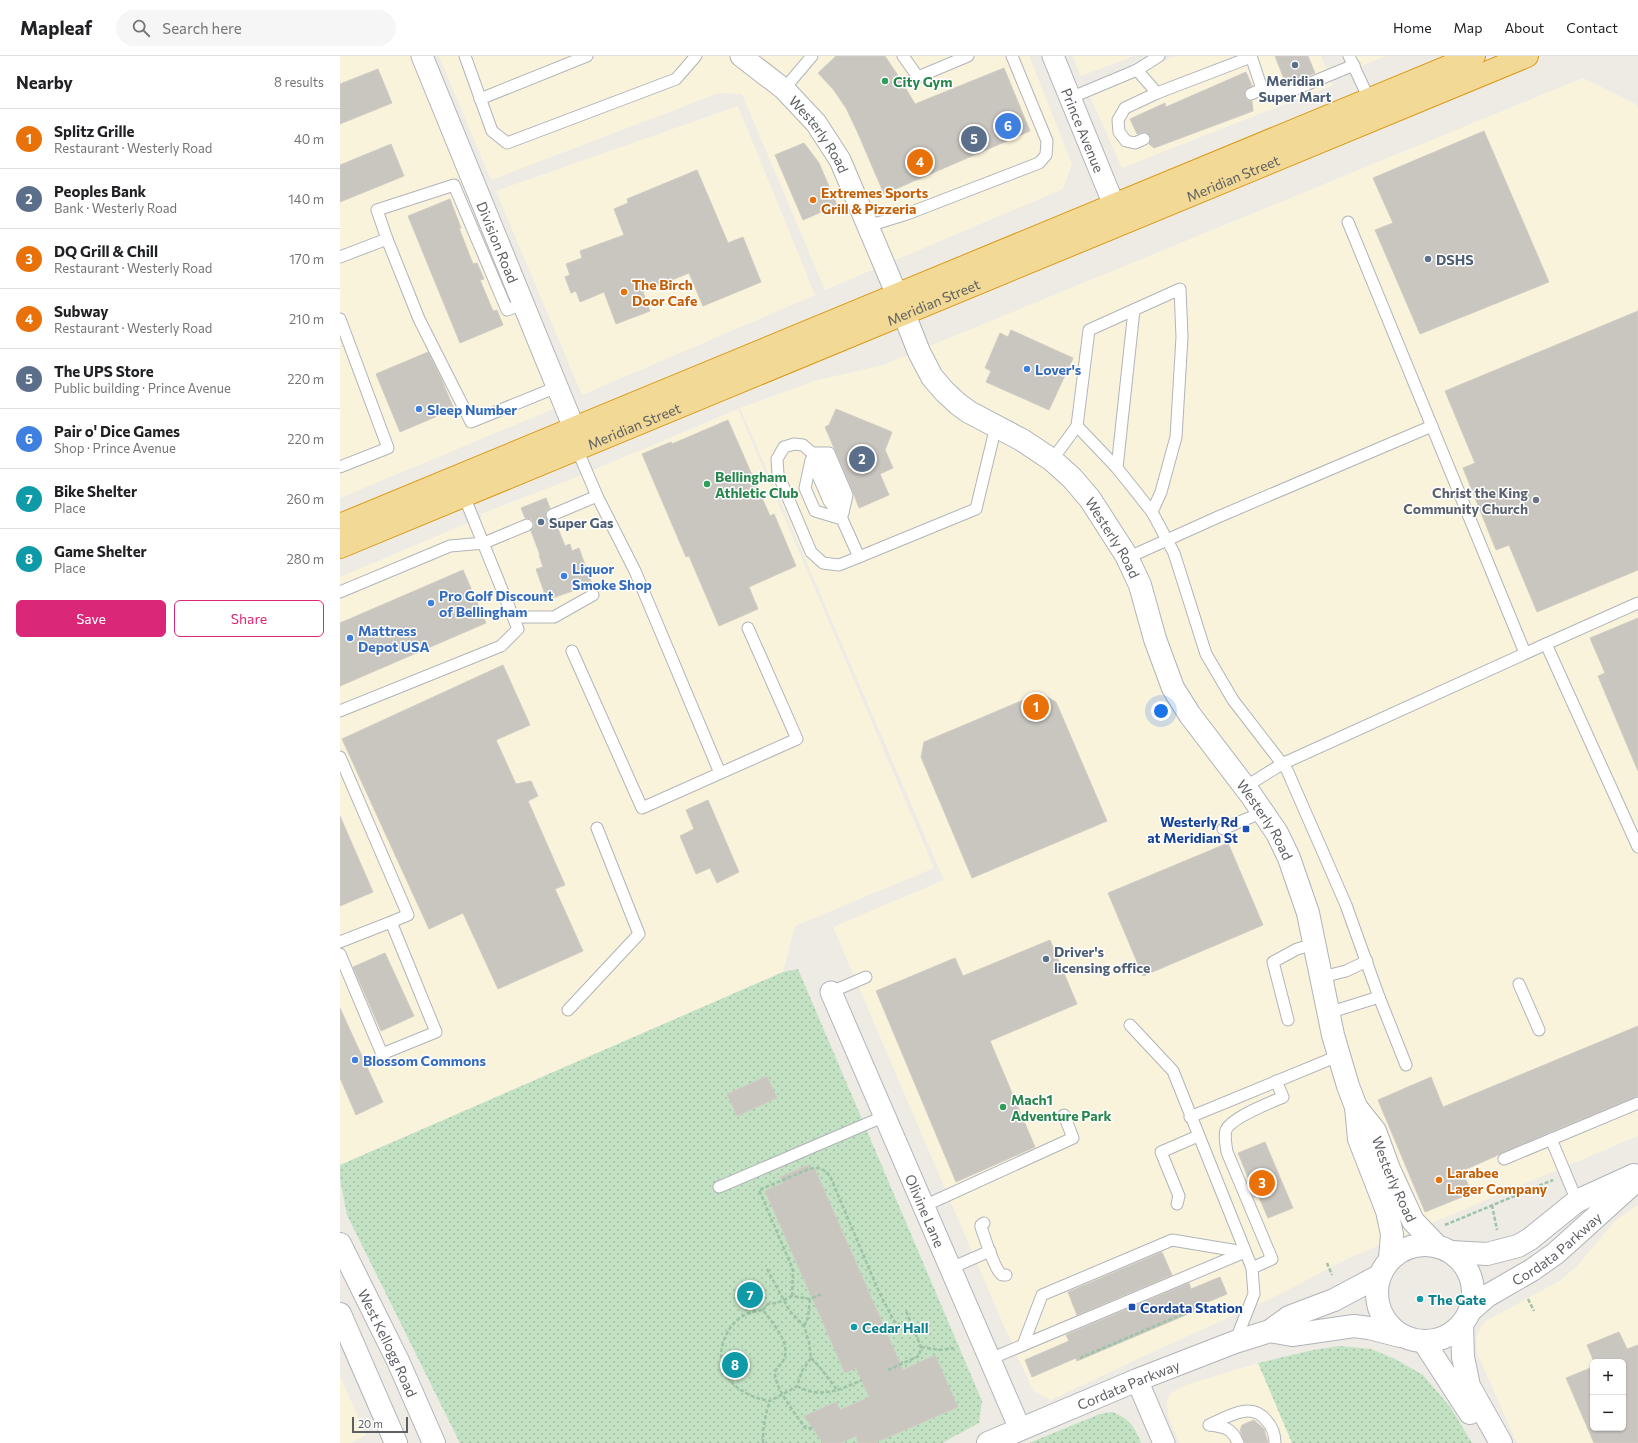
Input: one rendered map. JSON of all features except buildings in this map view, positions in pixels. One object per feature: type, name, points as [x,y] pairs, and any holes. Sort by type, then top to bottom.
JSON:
[{"type":"highway","name":"Meridian Street","points":[[340,525],[575,439],[900,305],[1114,205],[1474,56]]},
{"type":"highway","name":"Meridian Street","points":[[340,547],[464,496],[592,431],[695,389],[722,367],[1043,257],[1528,56]]},
{"type":"highway","points":[[1043,257],[1075,232],[1098,222],[1114,205]]},
{"type":"street","name":"Division Road","points":[[422,56],[557,387],[575,439]]},
{"type":"street","name":"Westerly Road","points":[[741,56],[784,89],[816,124],[840,160],[919,352],[932,377],[958,404],[1022,440],[1052,460],[1072,478],[1090,499],[1109,527],[1127,558],[1140,585],[1155,640],[1173,688],[1190,715],[1245,787],[1276,833],[1289,858],[1308,913],[1338,1056],[1356,1107],[1359,1138],[1387,1211],[1392,1234],[1385,1268]]},
{"type":"street","name":"Prince Avenue","points":[[1053,56],[1114,205]]},
{"type":"street","name":"Olivine Lane","points":[[831,992],[1020,1429]]},
{"type":"street","name":"Westerly Road","points":[[1356,1107],[1375,1131],[1389,1169],[1413,1221],[1442,1242]]},
{"type":"street","name":"Cordata Parkway","points":[[1442,1242],[1487,1254],[1518,1246],[1530,1239],[1577,1201],[1638,1173]]},
{"type":"street","name":"Cordata Parkway","points":[[1466,1318],[1487,1296],[1532,1270],[1556,1253],[1638,1179]]},
{"type":"street","points":[[1486,1443],[1460,1396],[1413,1340],[1391,1329],[1383,1318],[1378,1305],[1376,1290],[1385,1268],[1400,1251],[1412,1246],[1442,1242],[1463,1264],[1471,1278],[1473,1295],[1466,1318],[1463,1362],[1469,1386],[1501,1443]]},
{"type":"street","name":"West Kellogg Road","points":[[340,1244],[398,1361],[434,1443]]},
{"type":"street","name":"Cordata Parkway","points":[[988,1443],[1136,1380],[1235,1342],[1270,1331],[1288,1317],[1334,1300],[1385,1268]]},
{"type":"street","points":[[340,1314],[396,1443]]},
{"type":"street","points":[[1413,1340],[1438,1340],[1451,1334],[1466,1318]]},
{"type":"street","name":"Cordata Parkway","points":[[1270,1331],[1292,1335],[1354,1326],[1369,1328],[1413,1340]]},
{"type":"street","points":[[1136,1380],[1164,1443]]},
{"type":"lane","points":[[465,56],[492,131],[508,143],[676,79],[696,56]]},
{"type":"lane","points":[[480,99],[588,56]]},
{"type":"lane","points":[[784,89],[812,56]]},
{"type":"lane","points":[[903,56],[918,77],[968,56]]},
{"type":"lane","points":[[868,226],[907,214],[1039,163],[1046,155],[1047,141],[1012,56]]},
{"type":"lane","points":[[1070,98],[1137,70],[1159,56]]},
{"type":"lane","points":[[1144,139],[1135,143],[1126,141],[1120,132],[1118,120],[1125,108],[1157,93],[1251,57],[1262,89]]},
{"type":"lane","points":[[1251,94],[1262,89],[1291,91],[1352,60],[1369,99]]},
{"type":"lane","points":[[1137,70],[1157,93]]},
{"type":"lane","points":[[523,304],[507,310],[454,185],[377,210],[387,240],[419,319],[472,422],[557,387]]},
{"type":"lane","points":[[1348,222],[1525,653]]},
{"type":"lane","points":[[340,257],[387,240]]},
{"type":"lane","points":[[1052,460],[1077,426],[1089,330],[1180,289],[1182,337],[1176,437],[1162,492],[1152,512]]},
{"type":"lane","points":[[1117,468],[1134,310]]},
{"type":"lane","points":[[340,319],[388,448],[340,467]]},
{"type":"lane","points":[[859,557],[842,520],[829,501],[816,471],[812,453],[803,445],[794,444],[784,447],[776,459],[778,474],[811,552],[823,563],[839,565],[859,557],[976,509],[996,426]]},
{"type":"lane","points":[[1077,426],[1117,468],[1152,512],[1168,539],[1179,567],[1206,654],[1233,700],[1287,770],[1346,905],[1379,997],[1406,1065]]},
{"type":"lane","points":[[1127,558],[1432,426]]},
{"type":"lane","points":[[575,439],[597,496],[635,571],[720,773]]},
{"type":"lane","points":[[812,453],[806,488],[815,511],[842,520]]},
{"type":"lane","points":[[812,453],[829,453],[847,495],[842,520]]},
{"type":"lane","points":[[340,711],[501,646],[518,629],[464,496]]},
{"type":"lane","points":[[552,515],[597,496]]},
{"type":"lane","points":[[340,592],[450,546],[484,543],[527,525]]},
{"type":"lane","points":[[514,617],[554,617],[593,595]]},
{"type":"lane","points":[[1245,787],[1282,764],[1638,603]]},
{"type":"lane","points":[[572,651],[642,808],[797,739],[748,628]]},
{"type":"lane","points":[[1546,644],[1638,848]]},
{"type":"lane","points":[[340,757],[408,915],[340,942]]},
{"type":"lane","points":[[1222,829],[1263,812]]},
{"type":"lane","points":[[568,1010],[639,934],[598,828]]},
{"type":"lane","points":[[340,954],[382,1054],[436,1032],[390,922]]},
{"type":"lane","points":[[1288,1020],[1273,962],[1297,949],[1315,944]]},
{"type":"lane","points":[[1322,977],[1346,971],[1367,961]]},
{"type":"lane","points":[[831,992],[866,977]]},
{"type":"lane","points":[[1519,984],[1539,1030]]},
{"type":"lane","points":[[1328,1013],[1379,997]]},
{"type":"lane","points":[[1130,1025],[1173,1071],[1190,1117],[1252,1268],[1254,1294],[1235,1342]]},
{"type":"lane","points":[[1190,1117],[1338,1056]]},
{"type":"lane","points":[[1252,1268],[1272,1259],[1227,1152],[1225,1142],[1226,1130],[1234,1121],[1283,1097],[1276,1081]]},
{"type":"lane","points":[[1504,1159],[1638,1103]]},
{"type":"lane","points":[[924,1206],[1073,1138],[1064,1115]]},
{"type":"lane","points":[[719,1187],[885,1116]]},
{"type":"lane","points":[[1177,1204],[1178,1196],[1161,1152],[1198,1136]]},
{"type":"lane","points":[[1551,1139],[1577,1201]]},
{"type":"lane","points":[[984,1223],[981,1227],[990,1251],[999,1272],[1002,1275],[1006,1275]]},
{"type":"lane","points":[[1023,1345],[1042,1295],[1056,1288],[1172,1240],[1245,1252]]},
{"type":"lane","points":[[951,1268],[990,1251]]},
{"type":"lane","points":[[990,1358],[1245,1252]]},
{"type":"lane","points":[[1238,1443],[1235,1436],[1226,1428],[1209,1425],[1246,1410],[1261,1413],[1268,1422],[1275,1436],[1274,1443]]},
{"type":"path","points":[[792,1296],[793,1271],[759,1190],[809,1168],[818,1167],[830,1176],[879,1292],[894,1321],[907,1330],[914,1329]]},
{"type":"path","points":[[1442,1242],[1492,1205],[1554,1179]]},
{"type":"path","points":[[1492,1205],[1498,1230]]},
{"type":"path","points":[[1327,1263],[1332,1275]]},
{"type":"path","points":[[767,1269],[789,1310],[804,1326],[809,1342],[811,1358],[838,1391]]},
{"type":"path","points":[[811,1358],[802,1371],[797,1386],[770,1400],[751,1396],[728,1380],[723,1370],[721,1359],[722,1345],[726,1335],[735,1323],[746,1314],[763,1310],[768,1304],[778,1303],[792,1296],[810,1299],[822,1294]]},
{"type":"path","points":[[804,1326],[808,1318],[810,1299]]},
{"type":"path","points":[[1528,1299],[1534,1311]]},
{"type":"path","points":[[763,1310],[783,1341],[785,1355],[784,1360],[775,1372],[774,1377],[805,1428],[813,1428]]},
{"type":"path","points":[[888,1370],[919,1356],[921,1347],[906,1311]]},
{"type":"path","points":[[1080,1358],[1190,1311]]},
{"type":"path","points":[[921,1347],[940,1350],[954,1348]]},
{"type":"path","points":[[797,1386],[804,1390],[818,1393],[838,1391],[862,1380]]},
{"type":"path","points":[[763,1443],[763,1429],[770,1400]]},
{"type":"shaded area","points":[[340,56],[415,56],[558,407],[340,498]]},
{"type":"shaded area","points":[[439,56],[1029,56],[1072,164],[1063,189],[825,290],[742,94],[719,93],[491,180]]},
{"type":"shaded area","points":[[1072,56],[1134,56],[1081,76]]},
{"type":"shaded area","points":[[1176,56],[1321,56],[1333,85],[1122,168],[1088,92]]},
{"type":"shaded area","points":[[1351,56],[1386,56],[1357,68]]},
{"type":"shaded area","points":[[1583,78],[1636,104],[1638,109],[1638,1136],[1349,1258],[1276,1296],[1051,1400],[1033,1391],[833,927],[944,880],[740,408],[814,381],[883,365]]},
{"type":"shaded area","points":[[738,106],[815,295],[582,395],[496,191]]},
{"type":"shaded area","points":[[738,409],[934,868],[795,926],[783,972],[340,1165],[340,577],[482,517],[481,514],[577,477]]},
{"type":"shaded area","points":[[1638,1205],[1638,1443],[1517,1443],[1477,1353],[1476,1339],[1480,1328],[1486,1321],[1561,1280],[1577,1266],[1615,1221]]},
{"type":"shaded area","points":[[1258,1363],[1292,1443],[1179,1443],[1168,1416],[1167,1401],[1171,1393],[1186,1385]]},
{"type":"shaded area","points":[[340,1376],[366,1435],[351,1443],[340,1443]]},
{"type":"green space","points":[[798,969],[982,1401],[979,1423],[942,1443],[460,1443],[347,1215],[340,1179],[340,1165],[783,972]]},
{"type":"green space","points":[[1340,1346],[1371,1349],[1395,1359],[1423,1375],[1451,1408],[1472,1443],[1292,1443],[1258,1363],[1313,1350]]},
{"type":"green space","points":[[1112,1412],[1123,1417],[1131,1424],[1141,1443],[1029,1443],[1100,1414]]},
{"type":"place","name":"Meridian Super Mart","points":[[1295,65]]},
{"type":"place","name":"City Gym","points":[[885,81]]},
{"type":"place","name":"Pair o' Dice Games","points":[[1008,126]]},
{"type":"place","name":"The UPS Store","points":[[974,139]]},
{"type":"place","name":"Subway","points":[[920,162]]},
{"type":"place","name":"Extremes Sports Grill & Pizzeria","points":[[813,200]]},
{"type":"place","name":"DSHS","points":[[1428,259]]},
{"type":"place","name":"The Birch Door Cafe","points":[[624,292]]},
{"type":"place","name":"Lover's","points":[[1027,369]]},
{"type":"place","name":"Sleep Number","points":[[419,409]]},
{"type":"place","name":"Peoples Bank","points":[[862,459]]},
{"type":"place","name":"Bellingham Athletic Club","points":[[707,484]]},
{"type":"place","name":"Christ the King Community Church","points":[[1536,500]]},
{"type":"place","name":"Super Gas","points":[[541,522]]},
{"type":"place","name":"Liquor Smoke Shop","points":[[564,576]]},
{"type":"place","name":"Pro Golf Discount of Bellingham","points":[[431,603]]},
{"type":"place","name":"Mattress Depot USA","points":[[350,638]]},
{"type":"place","name":"Splitz Grille","points":[[1036,707]]},
{"type":"place","name":"Westerly Rd at Meridian St","points":[[1246,829]]},
{"type":"place","name":"Driver's licensing office","points":[[1046,959]]},
{"type":"place","name":"Blossom Commons","points":[[355,1060]]},
{"type":"place","name":"Mach1 Adventure Park","points":[[1003,1107]]},
{"type":"place","name":"Larabee Lager Company","points":[[1439,1180]]},
{"type":"place","name":"DQ Grill & Chill","points":[[1262,1183]]},
{"type":"place","name":"Bike Shelter","points":[[750,1295]]},
{"type":"place","name":"The Gate","points":[[1420,1299]]},
{"type":"place","name":"Cordata Station","points":[[1132,1307]]},
{"type":"place","name":"Cedar Hall","points":[[854,1327]]},
{"type":"place","name":"Game Shelter","points":[[735,1365]]}]
